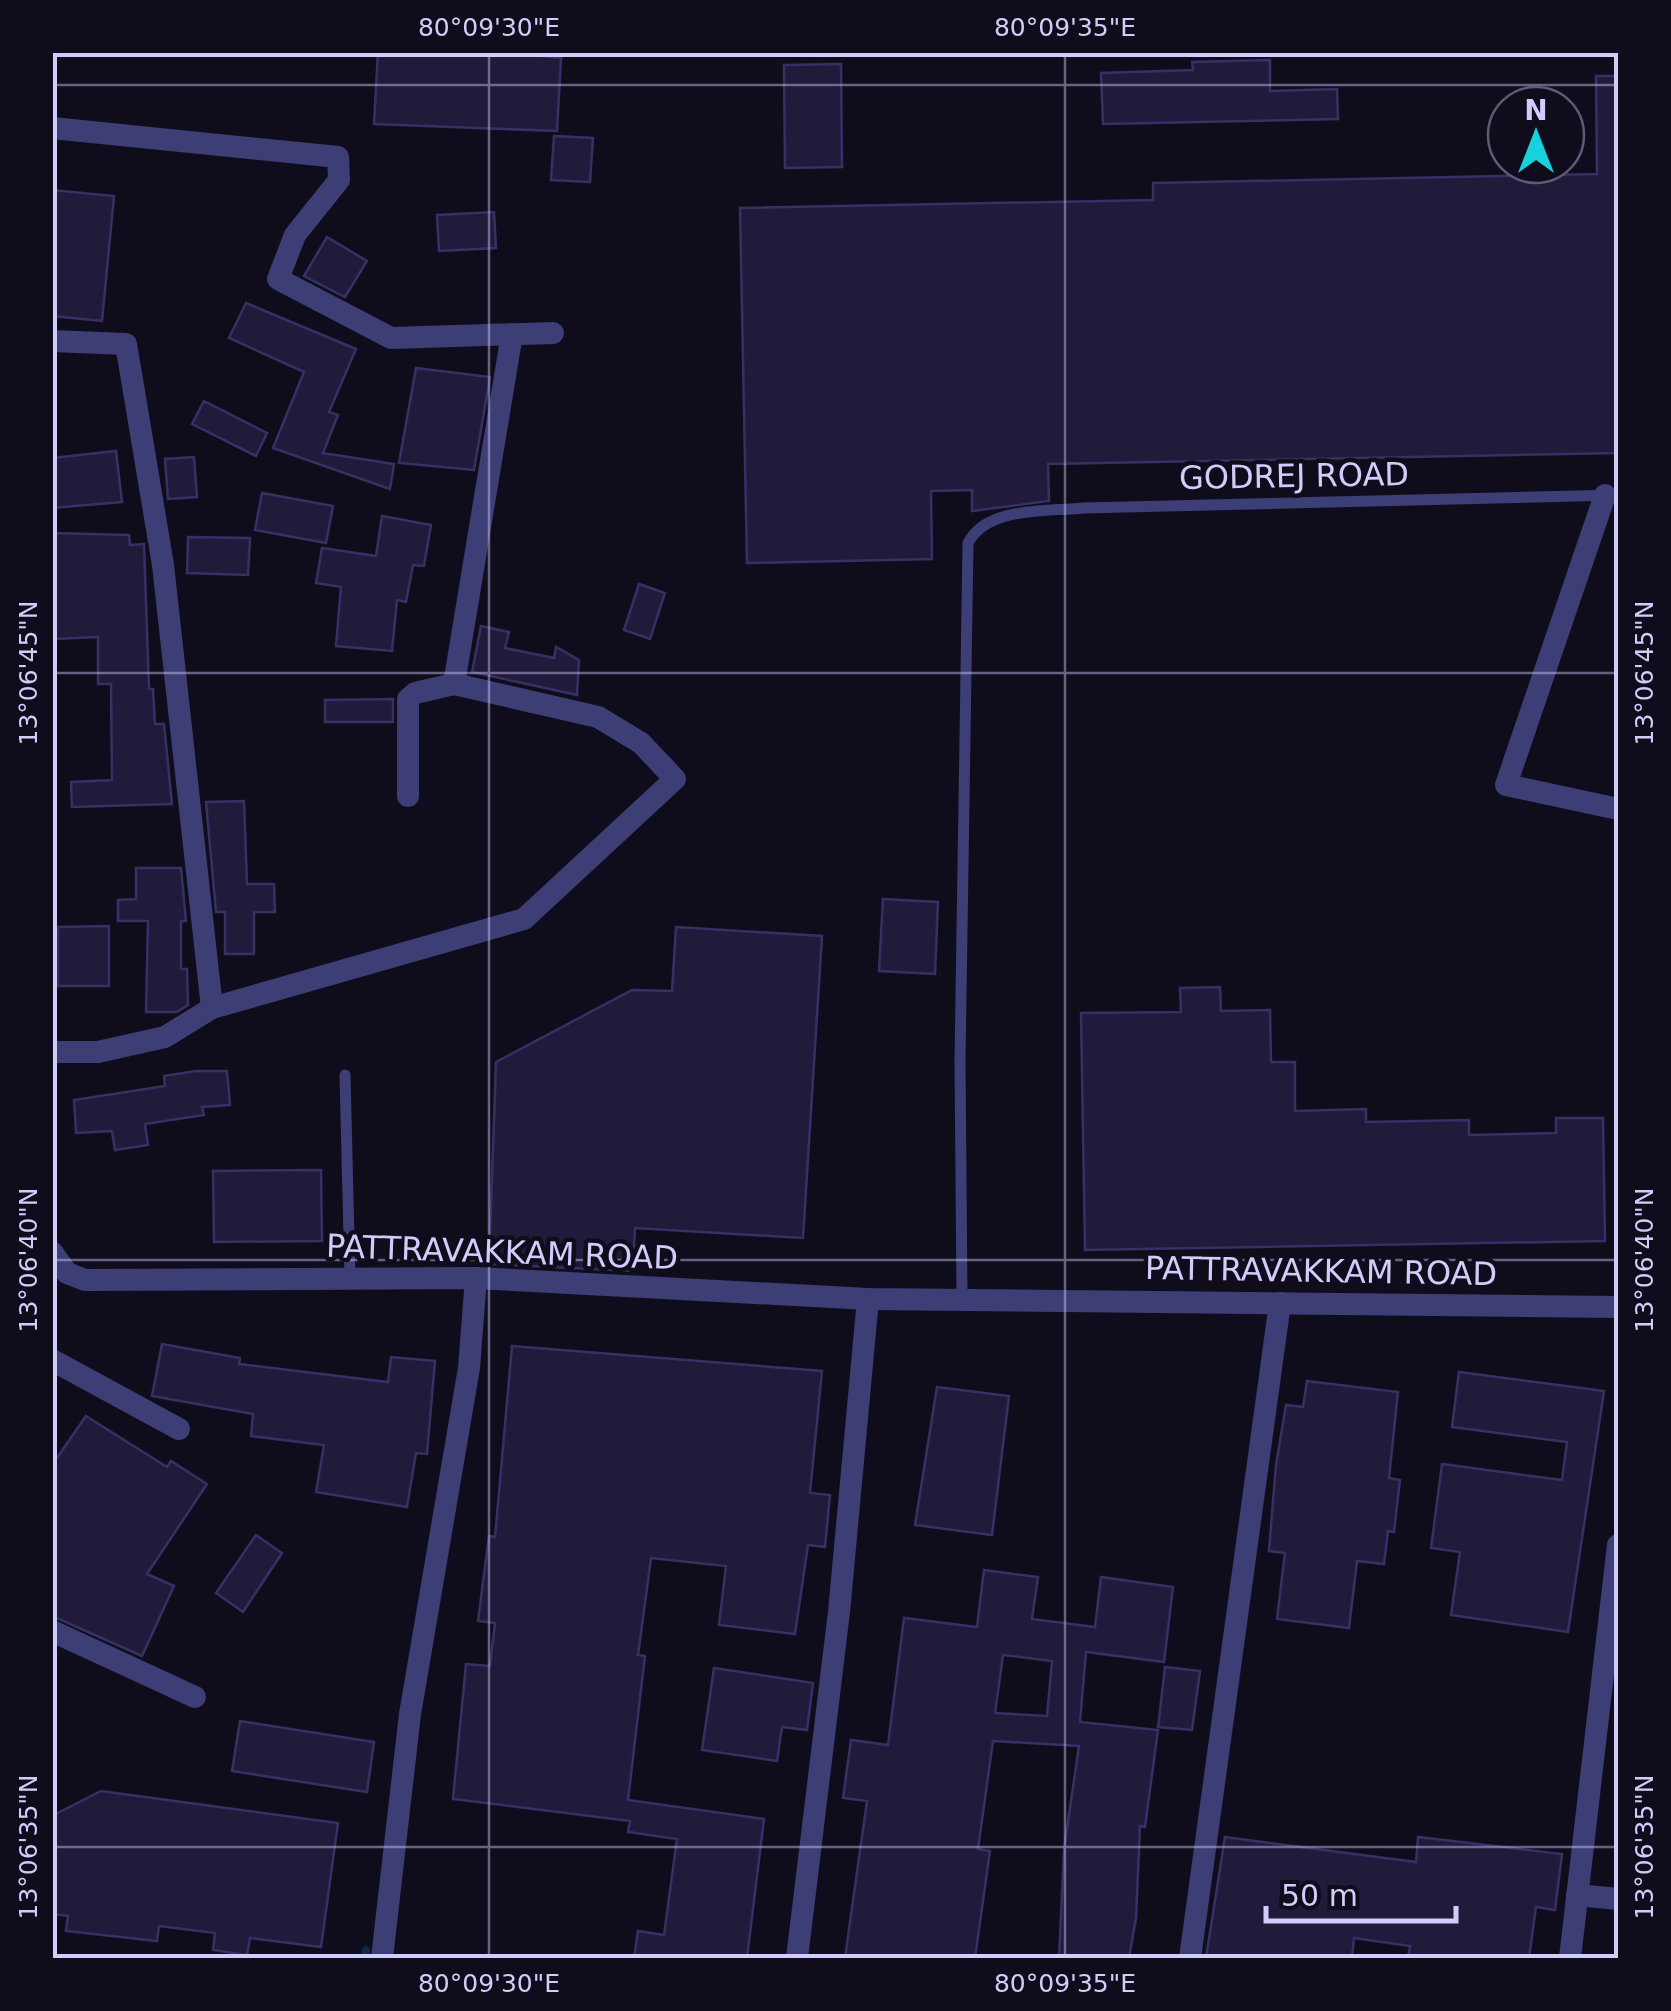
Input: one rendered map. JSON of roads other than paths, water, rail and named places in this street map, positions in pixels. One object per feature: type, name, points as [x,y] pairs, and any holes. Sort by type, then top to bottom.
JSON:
[{"type":"street","points":[[52,128],[338,157],[339,180],[295,235],[278,279],[391,338],[553,332]]},
{"type":"street","points":[[454,684],[512,334]]},
{"type":"street","points":[[52,341],[126,344],[163,565],[212,1008]]},
{"type":"street","points":[[1612,495],[1506,786],[1618,809]]},
{"type":"street","points":[[52,1052],[98,1052],[165,1037],[212,1008],[524,918],[674,779],[640,743],[598,716],[454,684],[415,693],[408,699],[408,796]]},
{"type":"street","name":"PATTRAVAKKAM ROAD","points":[[52,1252],[67,1273],[85,1280],[476,1278],[868,1299],[1618,1307]]},
{"type":"street","points":[[382,1958],[410,1714],[469,1368],[476,1278]]},
{"type":"street","points":[[796,1958],[840,1612],[868,1299]]},
{"type":"street","points":[[1190,1958],[1280,1304]]},
{"type":"street","points":[[52,1360],[179,1430]]},
{"type":"street","points":[[1570,1958],[1618,1545]]},
{"type":"street","points":[[58,1640],[194,1698]]},
{"type":"street","points":[[1577,1894],[1618,1899]]},
{"type":"lane","name":"GODREJ ROAD","points":[[962,1300],[960,1020],[968,543],[975,530],[1004,516],[1083,508],[1612,495]]},
{"type":"lane","points":[[345,1075],[350,1278]]},
{"type":"waterway","points":[[365,1958],[366,1950]]}]
